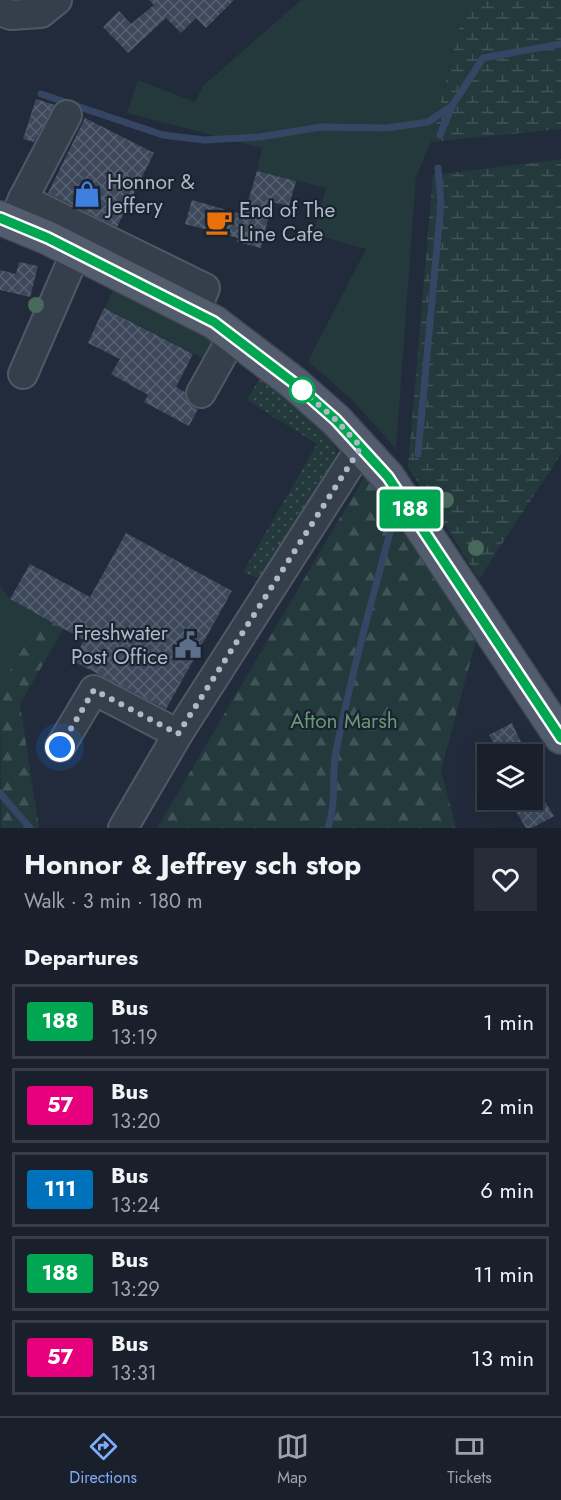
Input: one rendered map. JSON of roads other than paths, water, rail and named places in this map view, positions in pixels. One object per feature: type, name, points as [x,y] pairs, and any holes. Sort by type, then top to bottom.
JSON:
[{"type":"main road","points":[[12,213],[76,252],[214,322],[303,391],[336,420],[388,477],[561,738]]},
{"type":"street","points":[[0,11],[11,15],[41,13],[57,0]]},
{"type":"street","points":[[67,115],[12,213],[205,288],[195,312]]},
{"type":"street","points":[[23,374],[76,252]]},
{"type":"street","points":[[201,393],[232,335]]},
{"type":"street","points":[[123,828],[178,734],[361,447]]},
{"type":"street","points":[[60,747],[94,690],[178,734]]},
{"type":"waterway","points":[[440,135],[452,106],[483,58],[561,44]]},
{"type":"waterway","points":[[41,94],[163,135],[204,140],[260,137],[321,127],[387,128],[428,122],[452,106]]},
{"type":"waterway","points":[[418,454],[441,203],[438,168]]},
{"type":"waterway","points":[[328,828],[331,819],[336,751],[391,529]]},
{"type":"waterway","points":[[0,793],[30,828]]},
{"type":"place","name":"Honnor & Jeffery","points":[[87,194]]},
{"type":"place","name":"End of The Line Cafe","points":[[219,222]]},
{"type":"place","name":"Freshwater Post Office","points":[[188,645]]},
{"type":"park label","name":"Afton Marsh","points":[[344,721]]}]
